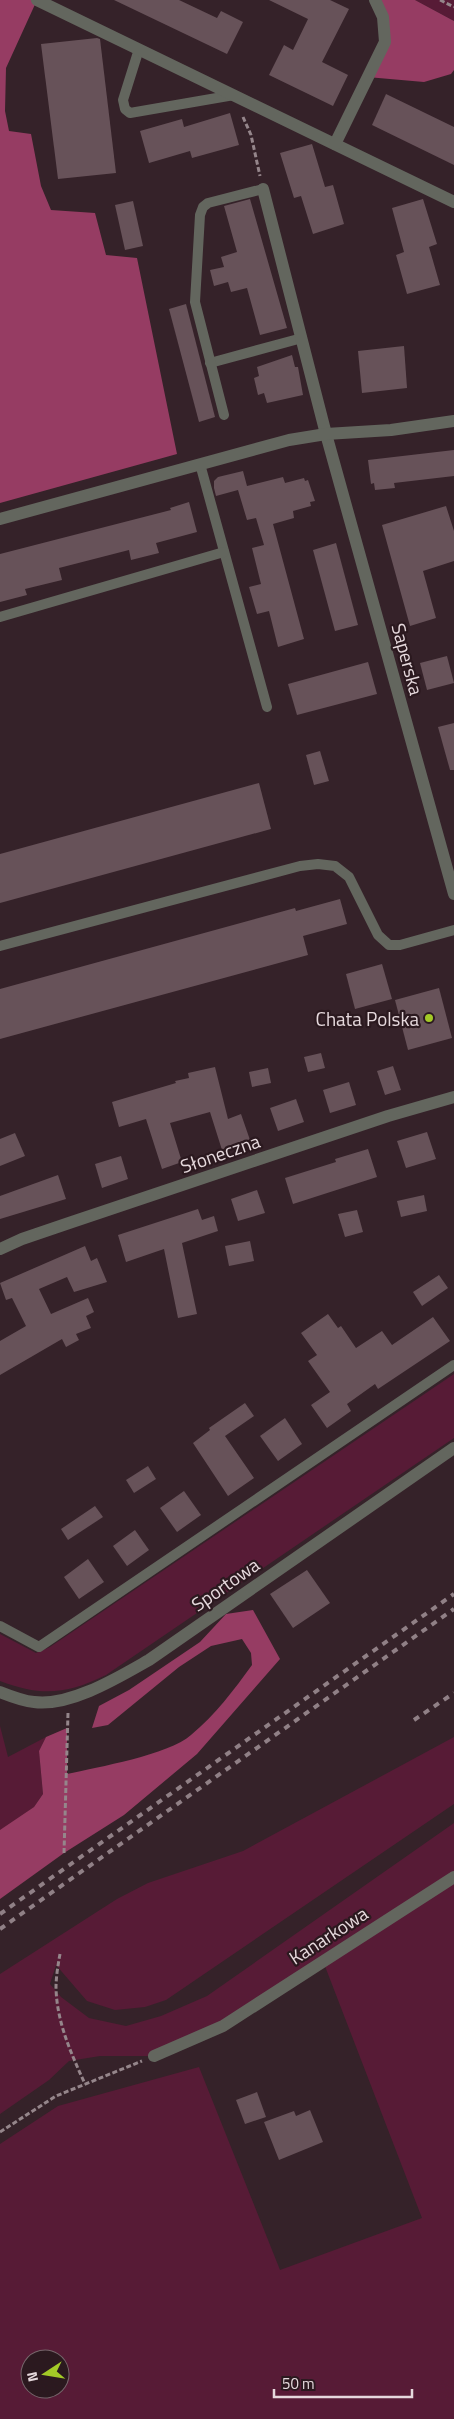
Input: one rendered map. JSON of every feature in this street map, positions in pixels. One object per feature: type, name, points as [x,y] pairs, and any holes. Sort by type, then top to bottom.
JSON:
[{"type":"street","points":[[37,0],[454,202]]},
{"type":"street","points":[[335,144],[385,42],[383,17],[375,0]]},
{"type":"street","name":"Saperska","points":[[263,189],[326,434],[454,894]]},
{"type":"street","points":[[0,518],[289,440],[326,434],[391,430],[454,421]]},
{"type":"street","name":"Słoneczna","points":[[0,1249],[22,1239],[388,1116],[454,1097]]},
{"type":"street","name":"Sportowa","points":[[0,1692],[34,1702],[57,1701],[120,1677],[149,1660],[454,1448]]},
{"type":"street","name":"Kanarkowa","points":[[154,2056],[224,2026],[454,1877]]},
{"type":"lane","points":[[139,49],[124,100],[125,109],[130,113],[234,95]]},
{"type":"lane","points":[[224,415],[195,302],[200,215],[202,207],[208,203],[263,189]]},
{"type":"lane","points":[[210,363],[302,338]]},
{"type":"lane","points":[[200,464],[267,707]]},
{"type":"lane","points":[[0,617],[224,552]]},
{"type":"lane","points":[[0,946],[300,866],[318,864],[335,866],[349,876],[378,935],[389,945],[400,946],[454,930]]},
{"type":"lane","points":[[0,1626],[39,1647],[454,1365]]},
{"type":"path","points":[[440,0],[454,7]]},
{"type":"path","points":[[234,95],[250,135],[263,189]]},
{"type":"path","points":[[64,1853],[68,1698]]},
{"type":"path","points":[[60,1954],[56,1988],[60,2018],[65,2038],[85,2084]]},
{"type":"path","points":[[0,2132],[56,2096],[154,2056]]},
{"type":"shaded area","points":[[0,0],[37,0],[6,68],[5,111],[9,131],[31,134],[41,186],[51,210],[95,213],[106,255],[137,258],[177,454],[0,503]]},
{"type":"shaded area","points":[[375,0],[415,0],[454,21],[454,70],[451,74],[424,82],[367,77],[385,42]]},
{"type":"shaded area","points":[[415,0],[454,0],[454,21]]},
{"type":"shaded area","points":[[454,1374],[454,1438],[106,1675],[79,1686],[54,1691],[29,1689],[0,1681],[0,1634],[36,1653],[50,1647]]},
{"type":"shaded area","points":[[253,1610],[280,1659],[197,1754],[124,1815],[64,1853],[0,1899],[0,1830],[34,1807],[43,1794],[39,1751],[46,1737],[67,1728],[67,1774],[150,1754],[180,1742],[191,1735],[216,1711],[252,1665],[251,1653],[242,1639],[211,1646],[179,1667],[108,1725],[92,1728],[99,1706],[129,1690],[200,1642],[226,1614]]},
{"type":"shaded area","points":[[0,1726],[8,1757],[46,1737],[39,1751],[43,1794],[34,1807],[0,1831]]},
{"type":"shaded area","points":[[454,1737],[454,1804],[166,2000],[145,2007],[115,2010],[87,2001],[56,1965],[50,1984],[61,1997],[89,2018],[126,2026],[161,2016],[207,1996],[454,1823],[454,1873],[223,2026],[154,2056],[100,2056],[69,2061],[49,2080],[0,2114],[0,1974],[117,1899],[148,1883],[243,1851]]},
{"type":"shaded area","points":[[454,1877],[454,2419],[0,2419],[0,2144],[58,2106],[199,2067],[280,2270],[422,2218],[323,1961]]},
{"type":"building","points":[[114,0],[179,0],[217,18],[221,11],[243,22],[227,54]]},
{"type":"building","points":[[269,0],[330,0],[349,9],[322,62],[348,75],[333,106],[269,75],[284,45],[293,50],[308,19]]},
{"type":"building","points":[[100,39],[116,173],[58,179],[41,44]]},
{"type":"building","points":[[386,94],[454,127],[454,165],[372,125]]},
{"type":"building","points":[[230,113],[239,145],[192,158],[190,151],[149,163],[140,131],[182,119],[184,127]]},
{"type":"building","points":[[312,144],[325,187],[333,185],[344,224],[313,234],[301,196],[294,198],[280,153]]},
{"type":"building","points":[[250,199],[287,328],[260,335],[247,288],[231,292],[228,282],[214,286],[210,270],[224,267],[221,257],[237,252],[224,206]]},
{"type":"building","points":[[423,199],[437,244],[429,247],[440,285],[407,294],[396,255],[404,252],[392,208]]},
{"type":"building","points":[[133,201],[143,246],[125,250],[115,205]]},
{"type":"building","points":[[186,304],[215,417],[199,422],[169,309]]},
{"type":"building","points":[[404,346],[407,388],[362,393],[358,351]]},
{"type":"building","points":[[292,355],[295,367],[298,367],[303,395],[267,403],[264,393],[258,395],[254,378],[259,376],[257,367]]},
{"type":"building","points":[[454,450],[454,476],[394,483],[395,488],[375,490],[374,483],[371,484],[368,460]]},
{"type":"building","points":[[243,471],[247,486],[283,477],[285,483],[304,478],[305,481],[308,480],[315,501],[310,502],[311,506],[293,511],[294,518],[273,524],[304,639],[278,647],[269,611],[257,614],[249,587],[261,584],[252,548],[264,545],[256,518],[247,520],[238,490],[216,496],[214,488],[214,481],[218,477]]},
{"type":"building","points":[[189,502],[197,532],[156,543],[159,553],[131,560],[129,550],[59,568],[62,580],[25,589],[27,595],[0,602],[0,554],[171,510],[170,508]]},
{"type":"building","points":[[446,506],[454,531],[454,561],[423,571],[436,618],[410,626],[382,525]]},
{"type":"building","points":[[336,543],[358,625],[335,631],[313,550]]},
{"type":"building","points":[[447,656],[454,683],[427,690],[420,663]]},
{"type":"building","points":[[368,662],[377,694],[297,715],[288,684]]},
{"type":"building","points":[[454,723],[454,770],[450,770],[438,727]]},
{"type":"building","points":[[320,751],[329,781],[314,785],[306,755]]},
{"type":"building","points":[[259,783],[271,829],[0,903],[0,854]]},
{"type":"building","points":[[340,899],[347,924],[303,936],[308,955],[0,1039],[0,989],[295,908],[296,911]]},
{"type":"building","points":[[382,964],[392,999],[355,1009],[346,974]]},
{"type":"building","name":"Chata Polska","points":[[439,988],[452,1038],[408,1050],[395,1000]]},
{"type":"building","points":[[321,1053],[325,1068],[308,1072],[304,1057]]},
{"type":"building","points":[[393,1066],[401,1090],[385,1095],[377,1071]]},
{"type":"building","points":[[215,1067],[228,1119],[241,1114],[250,1140],[222,1150],[210,1112],[170,1123],[182,1162],[162,1169],[146,1119],[119,1127],[112,1102],[176,1083],[175,1081],[189,1078],[188,1073]]},
{"type":"building","points":[[268,1068],[271,1083],[252,1087],[249,1072]]},
{"type":"building","points":[[349,1082],[356,1105],[330,1113],[323,1090]]},
{"type":"building","points":[[296,1099],[304,1122],[278,1131],[270,1108]]},
{"type":"building","points":[[427,1132],[436,1159],[406,1168],[397,1141]]},
{"type":"building","points":[[15,1133],[25,1156],[0,1166],[0,1139]]},
{"type":"building","points":[[368,1149],[377,1177],[293,1204],[285,1178],[336,1162],[335,1159]]},
{"type":"building","points":[[121,1156],[128,1179],[102,1188],[95,1164]]},
{"type":"building","points":[[58,1175],[66,1199],[0,1219],[0,1196]]},
{"type":"building","points":[[257,1190],[265,1213],[238,1221],[231,1199]]},
{"type":"building","points":[[424,1195],[427,1211],[401,1217],[397,1201]]},
{"type":"building","points":[[198,1209],[202,1220],[214,1216],[218,1231],[182,1243],[197,1314],[178,1318],[164,1249],[126,1262],[118,1235]]},
{"type":"building","points":[[357,1210],[363,1232],[345,1237],[338,1214]]},
{"type":"building","points":[[250,1241],[254,1261],[229,1266],[225,1246]]},
{"type":"building","points":[[85,1246],[91,1261],[97,1258],[107,1282],[74,1292],[67,1277],[39,1289],[51,1314],[88,1298],[94,1312],[86,1316],[91,1328],[76,1334],[79,1340],[66,1347],[62,1339],[0,1375],[0,1341],[26,1326],[12,1298],[6,1300],[0,1283]]},
{"type":"building","points":[[439,1275],[448,1288],[422,1306],[413,1292]]},
{"type":"building","points":[[328,1314],[338,1328],[341,1326],[356,1348],[382,1331],[392,1345],[433,1317],[450,1341],[378,1389],[375,1384],[347,1404],[351,1411],[327,1428],[311,1405],[330,1392],[308,1361],[317,1355],[301,1333]]},
{"type":"building","points":[[245,1403],[254,1416],[225,1436],[254,1478],[228,1496],[193,1443],[210,1430],[209,1428]]},
{"type":"building","points":[[285,1418],[302,1444],[278,1461],[260,1436]]},
{"type":"building","points":[[148,1466],[156,1479],[134,1493],[126,1480]]},
{"type":"building","points":[[184,1491],[201,1515],[177,1532],[160,1508]]},
{"type":"building","points":[[95,1506],[103,1517],[68,1540],[61,1529]]},
{"type":"building","points":[[135,1530],[149,1550],[127,1566],[113,1546]]},
{"type":"building","points":[[88,1559],[104,1582],[79,1599],[64,1577]]},
{"type":"building","points":[[307,1570],[330,1603],[293,1628],[270,1594]]},
{"type":"building","points":[[257,2092],[266,2117],[245,2124],[236,2100]]},
{"type":"building","points":[[310,2110],[323,2142],[279,2160],[264,2122],[294,2111],[296,2116]]},
{"type":"railway","points":[[0,1914],[454,1594]]},
{"type":"railway","points":[[0,1929],[454,1609]]},
{"type":"railway","points":[[414,1720],[454,1693]]},
{"type":"place","name":"Chata Polska","points":[[429,1018]]}]
